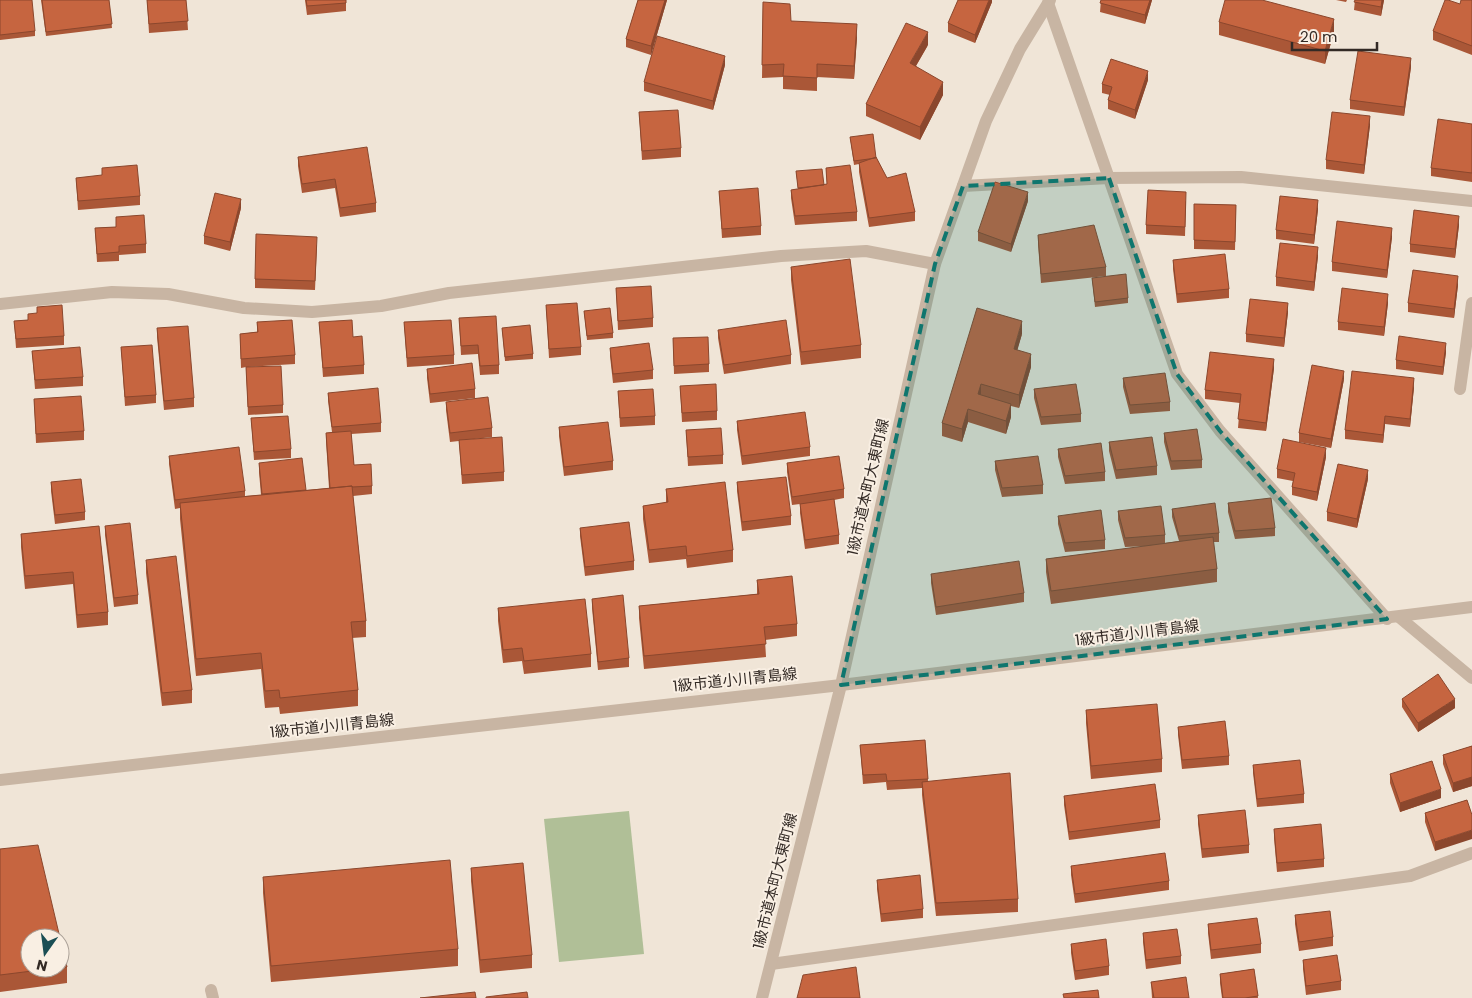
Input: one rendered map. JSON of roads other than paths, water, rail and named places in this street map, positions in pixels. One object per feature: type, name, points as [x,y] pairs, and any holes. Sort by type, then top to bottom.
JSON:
[{"type":"street","points":[[1049,2],[1177,374],[1220,431],[1393,618],[1472,678]]},
{"type":"street","name":"1級市道本町大東町線","points":[[762,998],[840,685],[935,264],[986,121],[1020,49],[1049,2]]},
{"type":"street","points":[[963,186],[1109,178],[1241,178],[1472,201]]},
{"type":"street","points":[[0,304],[112,292],[168,294],[244,308],[312,312],[381,306],[449,293],[781,256],[866,251],[935,264]]},
{"type":"street","points":[[1460,389],[1472,303]]},
{"type":"street","name":"1級市道小川青島線","points":[[0,780],[840,685],[1472,607]]},
{"type":"street","points":[[771,964],[1410,876],[1472,853]]}]
